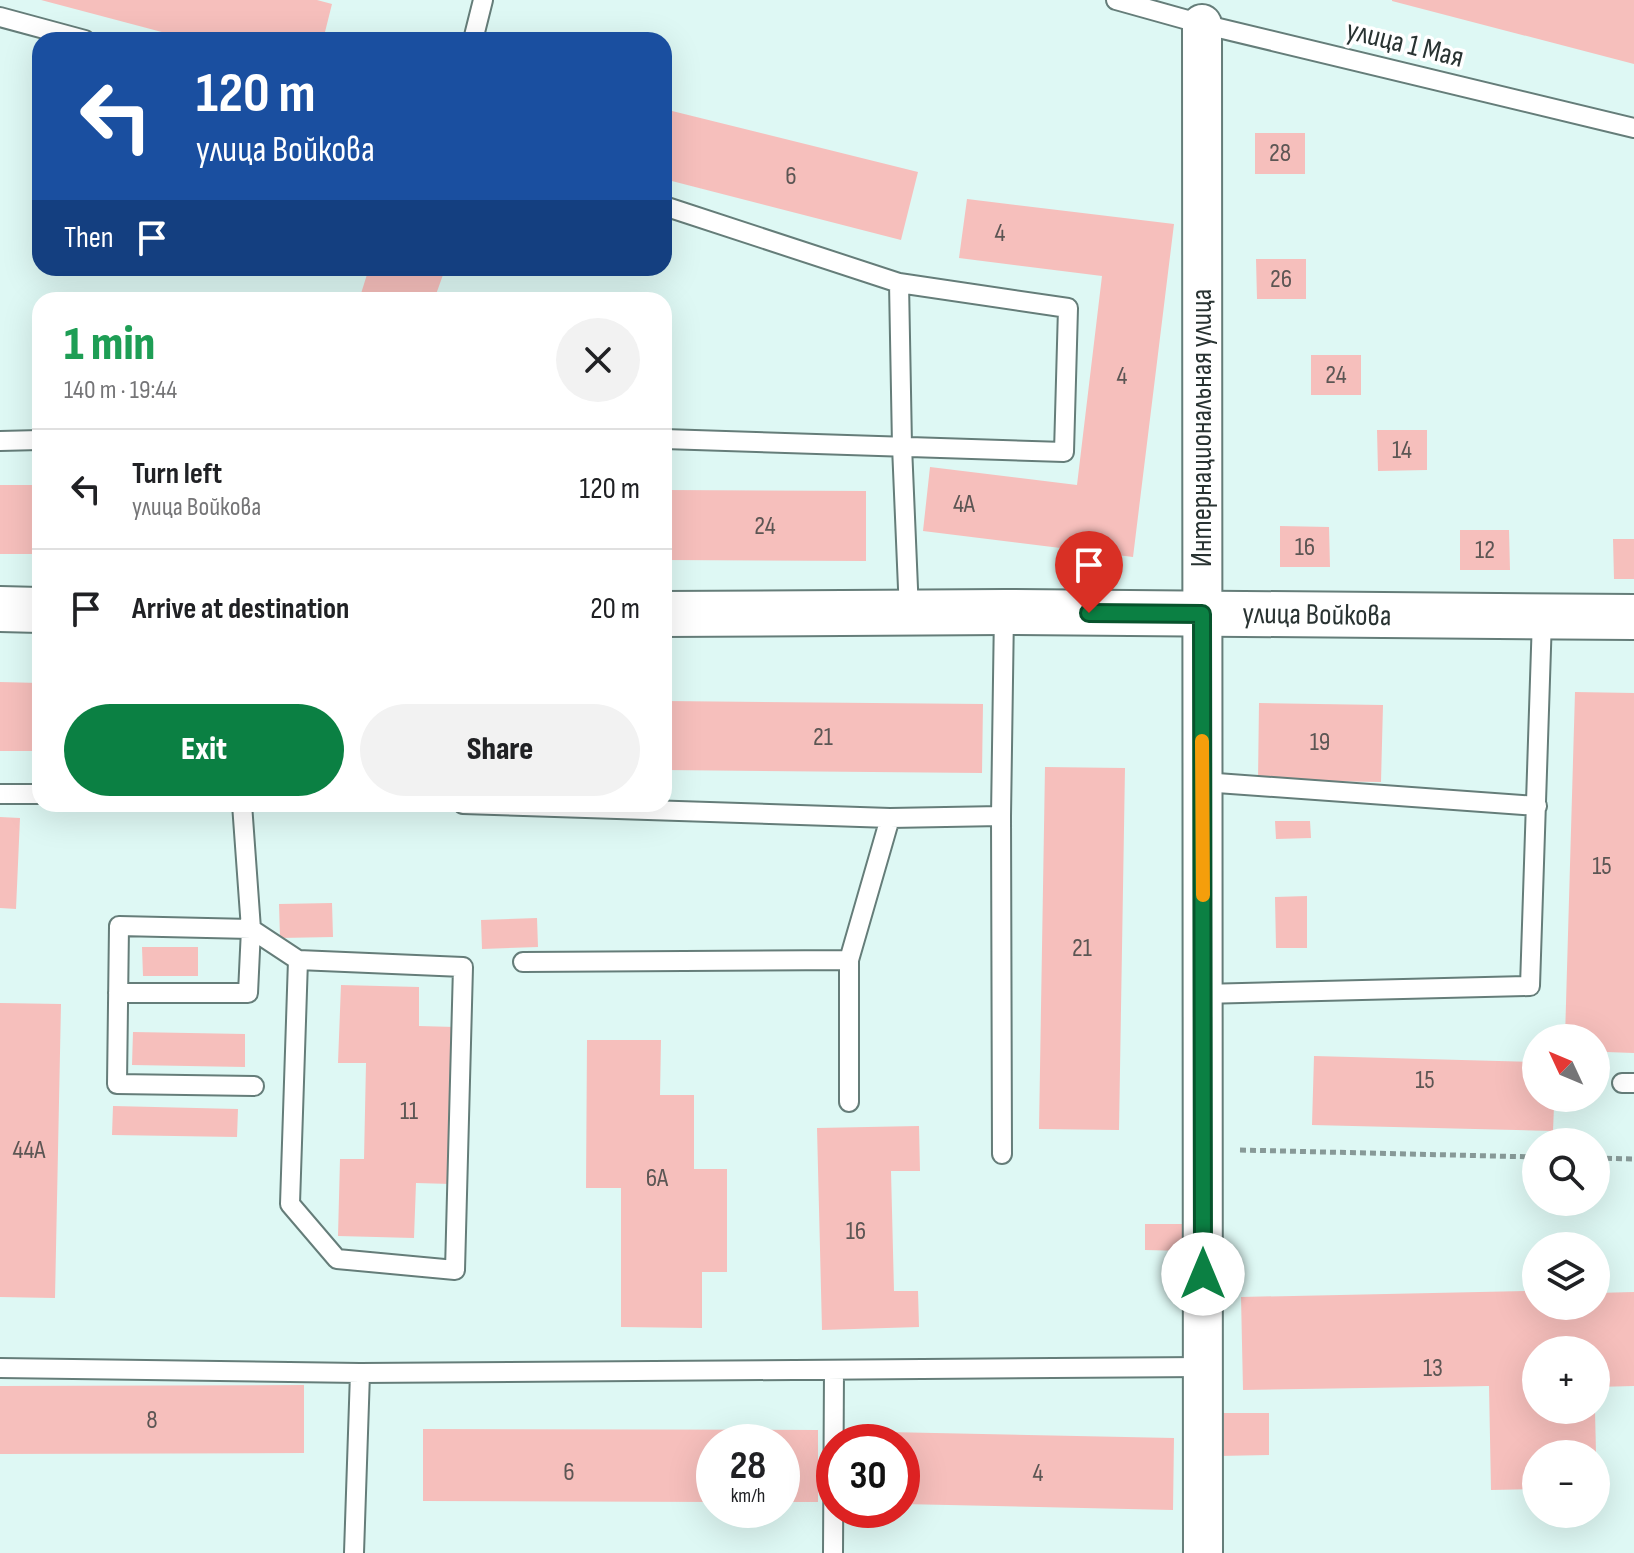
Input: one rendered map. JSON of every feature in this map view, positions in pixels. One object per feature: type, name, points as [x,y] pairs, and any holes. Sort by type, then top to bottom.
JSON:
[{"type":"street","name":"Интернациональная улица","points":[[1202,12],[1203,1553]]},
{"type":"street","points":[[0,609],[32,610]]},
{"type":"street","name":"улица Войкова","points":[[672,614],[909,615],[1004,612],[1634,617]]},
{"type":"lane","points":[[475,32],[483,0]]},
{"type":"lane","name":"улица 1 Мая","points":[[1116,0],[1202,12],[1634,128]]},
{"type":"lane","points":[[0,17],[55,32]]},
{"type":"lane","points":[[672,209],[899,283],[1068,308],[1064,452],[672,439]]},
{"type":"lane","points":[[899,283],[909,615]]},
{"type":"lane","points":[[0,441],[32,440]]},
{"type":"lane","points":[[1002,1154],[1004,612]]},
{"type":"lane","points":[[1202,994],[1530,986],[1542,618]]},
{"type":"lane","points":[[1203,782],[1537,806]]},
{"type":"lane","points":[[0,794],[32,794]]},
{"type":"lane","points":[[672,811],[890,818],[1001,816]]},
{"type":"lane","points":[[118,993],[248,993],[251,929],[243,812]]},
{"type":"lane","points":[[849,1102],[849,960],[890,818]]},
{"type":"lane","points":[[254,1086],[117,1084],[119,926],[251,929],[298,960],[463,967],[455,1270],[337,1259],[290,1204],[298,960]]},
{"type":"lane","points":[[523,962],[849,960]]},
{"type":"lane","points":[[0,1368],[360,1373],[1203,1367]]},
{"type":"lane","points":[[833,1553],[834,1370]]},
{"type":"lane","points":[[354,1553],[360,1373]]},
{"type":"path","points":[[1203,1149],[1522,1157]]},
{"type":"path","points":[[1610,1158],[1634,1159]]},
{"type":"building","points":[[41,0],[317,0],[332,4],[325,32],[162,32]]},
{"type":"building","points":[[1634,0],[1634,64],[1392,1]]},
{"type":"building","points":[[672,111],[918,172],[901,240],[672,181]]},
{"type":"building","points":[[1255,133],[1305,133],[1305,174],[1255,174]]},
{"type":"building","points":[[967,199],[1174,224],[1133,557],[923,531],[930,467],[1077,485],[1102,276],[959,258]]},
{"type":"building","points":[[1256,259],[1306,259],[1306,299],[1257,299]]},
{"type":"building","points":[[366,276],[443,276],[437,292],[362,292]]},
{"type":"building","points":[[1311,355],[1361,355],[1361,395],[1311,395]]},
{"type":"building","points":[[1377,430],[1427,430],[1427,470],[1378,471]]},
{"type":"building","points":[[0,485],[32,485],[32,554],[0,554]]},
{"type":"building","points":[[672,490],[866,491],[866,561],[672,560]]},
{"type":"building","points":[[1280,526],[1329,527],[1330,567],[1280,567]]},
{"type":"building","points":[[1460,530],[1509,530],[1510,570],[1460,570]]},
{"type":"building","points":[[1613,539],[1634,539],[1634,579],[1614,579]]},
{"type":"building","points":[[0,682],[32,683],[32,751],[0,751]]},
{"type":"building","points":[[1575,692],[1634,693],[1634,1053],[1610,1052],[1610,1024],[1565,1024]]},
{"type":"building","points":[[672,701],[983,704],[982,773],[672,770]]},
{"type":"building","points":[[1259,703],[1383,705],[1381,782],[1258,780]]},
{"type":"building","points":[[1045,767],[1125,768],[1119,1130],[1039,1129]]},
{"type":"building","points":[[0,817],[20,818],[16,909],[0,908]]},
{"type":"building","points":[[1275,821],[1310,821],[1311,838],[1276,839]]},
{"type":"building","points":[[1307,896],[1307,948],[1276,948],[1275,897]]},
{"type":"building","points":[[332,903],[333,937],[280,938],[279,904]]},
{"type":"building","points":[[537,918],[538,947],[482,949],[481,920]]},
{"type":"building","points":[[142,947],[198,947],[198,976],[143,976]]},
{"type":"building","points":[[341,985],[419,987],[419,1026],[455,1027],[451,1184],[416,1183],[414,1238],[338,1236],[340,1159],[364,1159],[366,1063],[338,1063]]},
{"type":"building","points":[[0,1003],[61,1004],[55,1298],[0,1297]]},
{"type":"building","points":[[133,1032],[245,1034],[245,1067],[132,1065]]},
{"type":"building","points":[[587,1040],[661,1040],[660,1095],[694,1095],[694,1169],[727,1169],[727,1272],[702,1272],[702,1328],[621,1327],[621,1188],[586,1188]]},
{"type":"building","points":[[1314,1056],[1522,1062],[1522,1112],[1554,1112],[1553,1128],[1522,1130],[1312,1125]]},
{"type":"building","points":[[113,1106],[238,1109],[237,1137],[112,1135]]},
{"type":"building","points":[[919,1126],[920,1171],[891,1171],[894,1291],[918,1291],[919,1327],[822,1330],[817,1128]]},
{"type":"building","points":[[1145,1224],[1185,1224],[1185,1251],[1145,1250]]},
{"type":"building","points":[[1522,1291],[1522,1320],[1610,1320],[1610,1293],[1634,1292],[1634,1386],[1610,1387],[1610,1336],[1522,1336],[1522,1424],[1595,1424],[1596,1440],[1522,1440],[1522,1489],[1491,1490],[1489,1386],[1243,1390],[1241,1297]]},
{"type":"building","points":[[304,1385],[304,1453],[0,1454],[0,1386]]},
{"type":"building","points":[[1218,1413],[1269,1413],[1269,1455],[1218,1456]]},
{"type":"building","points":[[423,1429],[696,1430],[696,1502],[423,1501]]},
{"type":"building","points":[[800,1430],[816,1430],[816,1502],[800,1502]]},
{"type":"building","points":[[920,1433],[1174,1438],[1173,1510],[920,1504]]},
{"type":"slow traffic","points":[[1202,741],[1203,895]]},
{"type":"route","points":[[1089,613],[1202,614],[1203,1274]]}]
